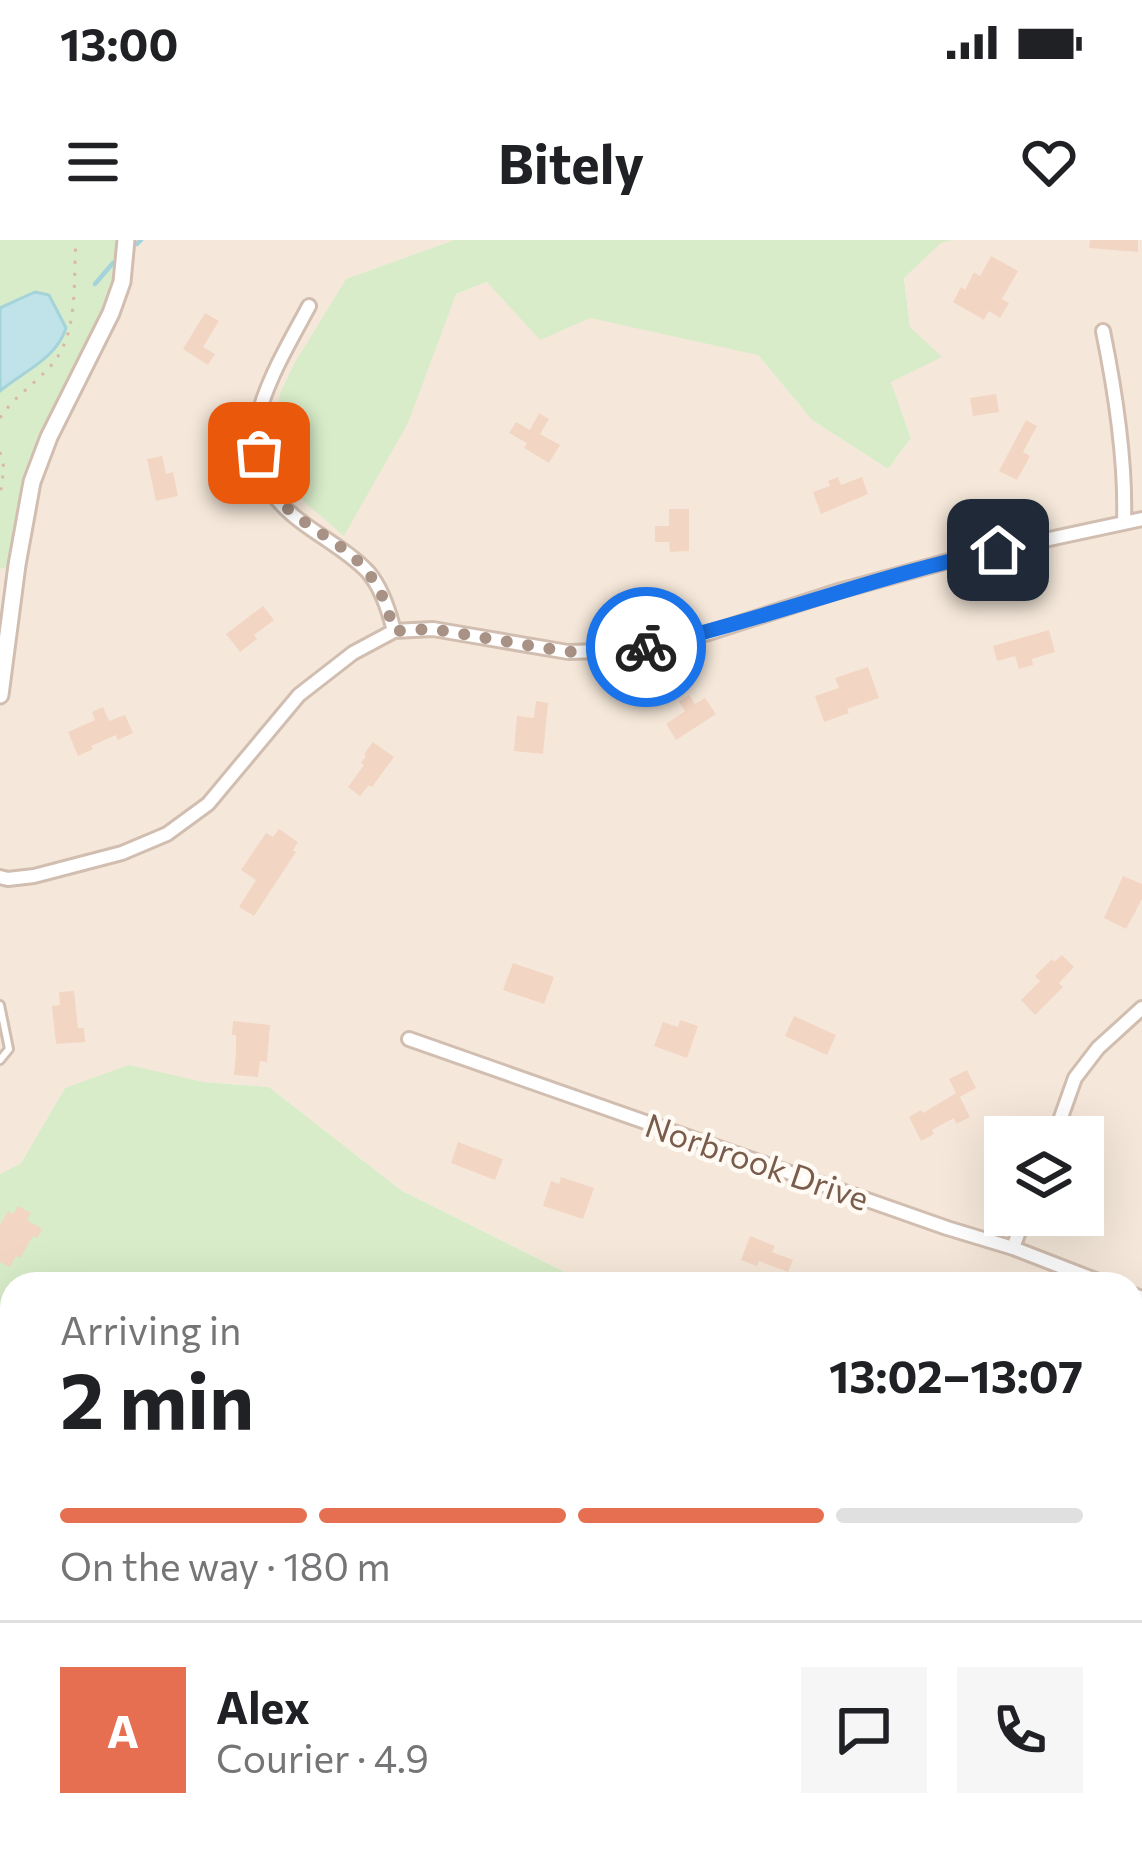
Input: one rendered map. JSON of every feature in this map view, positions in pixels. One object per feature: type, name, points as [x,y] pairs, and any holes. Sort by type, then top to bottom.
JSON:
[{"type":"street","points":[[0,695],[32,482],[49,437],[111,313],[122,283],[126,240]]},
{"type":"street","points":[[309,306],[261,407],[259,453],[268,487],[290,512],[371,575],[394,631]]},
{"type":"street","points":[[1103,331],[1125,498],[1124,522]]},
{"type":"street","points":[[0,877],[34,876],[122,853],[167,833],[208,804],[298,695],[353,653],[394,631],[433,629],[568,652],[635,650],[709,633],[956,559],[1142,519]]},
{"type":"street","points":[[1061,1116],[1075,1078],[1098,1048],[1142,1008]]},
{"type":"street","name":"Norbrook Drive","points":[[409,1039],[1075,1272]]},
{"type":"street","points":[[1013,1248],[1017,1236]]},
{"type":"lane","points":[[0,1005],[9,1049],[0,1060]]},
{"type":"path","points":[[0,418],[52,364],[68,340],[76,240]]},
{"type":"path","points":[[0,452],[4,468],[0,495]]},
{"type":"shaded area","points":[[126,240],[454,240],[347,279],[456,294],[597,240],[758,355],[812,420],[888,469],[911,438],[891,382],[910,327],[904,277],[941,242],[1142,240],[1142,1272],[565,1272],[402,1191],[269,1087],[203,1082],[65,1088],[21,1163],[0,1174],[0,569],[17,565],[32,482]]},
{"type":"green space","points":[[0,240],[126,240],[122,282],[49,437],[17,565],[0,569]]},
{"type":"green space","points":[[454,240],[953,240],[941,243],[904,278],[910,327],[942,357],[891,382],[911,438],[888,469],[812,420],[758,355],[590,318],[540,340],[487,282],[456,294],[408,423],[344,536],[281,482],[270,441],[280,393],[346,279]]},
{"type":"green space","points":[[129,1065],[203,1082],[269,1087],[402,1191],[565,1272],[0,1272],[0,1174],[21,1163],[65,1088]]},
{"type":"water","points":[[35,292],[49,295],[66,328],[47,356],[0,391],[0,308]]},
{"type":"building","points":[[1090,240],[1138,240],[1138,252],[1089,248]]},
{"type":"building","points":[[991,256],[1018,271],[1002,299],[1009,303],[1000,318],[989,311],[984,320],[953,302],[974,272],[980,276]]},
{"type":"building","points":[[205,313],[219,321],[203,347],[215,354],[208,365],[183,349]]},
{"type":"building","points":[[996,394],[999,412],[973,416],[970,398]]},
{"type":"building","points":[[539,413],[549,419],[540,434],[560,445],[549,463],[509,433],[516,422],[530,430]]},
{"type":"building","points":[[1026,420],[1037,426],[1023,452],[1030,456],[1017,480],[999,471]]},
{"type":"building","points":[[162,456],[166,474],[173,472],[178,496],[156,501],[147,459]]},
{"type":"building","points":[[838,477],[841,485],[862,477],[868,494],[821,514],[813,492],[830,486],[828,481]]},
{"type":"building","points":[[669,509],[689,509],[689,551],[670,552],[669,542],[655,542],[655,526],[669,526]]},
{"type":"building","points":[[263,606],[274,620],[240,652],[226,634]]},
{"type":"building","points":[[1049,630],[1055,652],[1019,669],[1015,656],[997,661],[993,646]]},
{"type":"building","points":[[868,667],[879,698],[824,722],[815,696],[839,688],[835,678]]},
{"type":"building","points":[[689,695],[695,704],[705,698],[716,714],[676,740],[666,724],[685,711],[679,702]]},
{"type":"building","points":[[536,701],[548,703],[543,754],[514,751],[517,716],[534,718]]},
{"type":"building","points":[[103,707],[109,721],[125,715],[133,733],[118,740],[116,735],[78,756],[68,732],[95,720],[92,712]]},
{"type":"building","points":[[373,742],[394,757],[360,796],[348,787]]},
{"type":"building","points":[[279,829],[298,842],[296,852],[254,916],[239,907],[256,880],[241,870],[266,833],[273,837]]},
{"type":"building","points":[[1123,876],[1142,884],[1142,899],[1126,929],[1104,918]]},
{"type":"building","points":[[1062,955],[1074,967],[1059,983],[1063,987],[1035,1015],[1021,1000],[1040,981],[1035,976]]},
{"type":"building","points":[[513,963],[554,977],[544,1004],[503,990]]},
{"type":"building","points":[[74,991],[78,1028],[84,1028],[85,1042],[56,1044],[52,1006],[60,1005],[59,992]]},
{"type":"building","points":[[794,1016],[836,1035],[827,1055],[785,1036]]},
{"type":"building","points":[[680,1020],[698,1026],[687,1058],[654,1046],[663,1022],[678,1027]]},
{"type":"building","points":[[233,1021],[270,1025],[267,1062],[260,1061],[258,1077],[234,1075]]},
{"type":"building","points":[[967,1070],[976,1088],[960,1097],[970,1117],[956,1124],[954,1118],[921,1141],[909,1117],[956,1093],[949,1079]]},
{"type":"building","points":[[458,1142],[503,1159],[495,1180],[451,1163]]},
{"type":"building","points":[[561,1177],[594,1188],[583,1219],[543,1206],[551,1181],[559,1184]]},
{"type":"building","points":[[18,1206],[31,1213],[27,1220],[42,1229],[10,1267],[0,1262],[0,1225],[8,1211],[13,1214]]},
{"type":"building","points":[[750,1236],[793,1260],[788,1272],[741,1260]]},
{"type":"waterway","points":[[137,244],[141,240]]},
{"type":"waterway","points":[[95,284],[113,263]]},
{"type":"way so far","points":[[259,453],[268,487],[290,512],[371,575],[394,631],[433,629],[568,652],[646,647]]},
{"type":"route","points":[[646,647],[998,550]]}]
